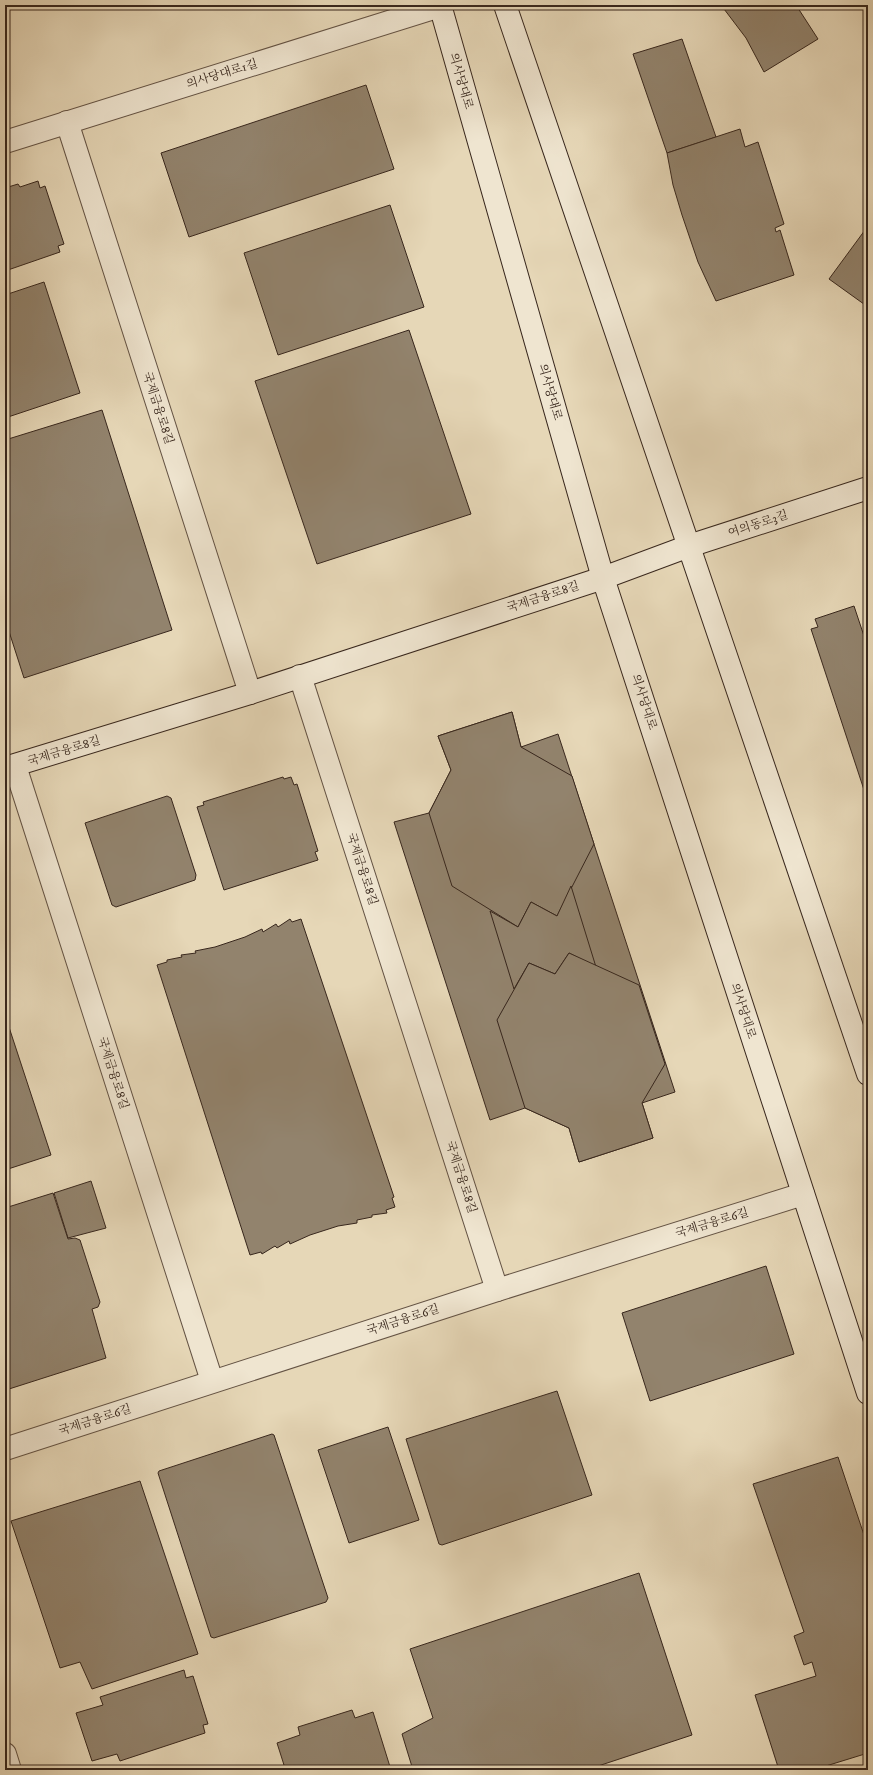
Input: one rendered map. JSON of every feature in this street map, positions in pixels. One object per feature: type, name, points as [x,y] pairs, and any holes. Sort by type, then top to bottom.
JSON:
[{"type":"street","name":"의사당대로1길","points":[[5,142],[440,5]]},
{"type":"street","name":"의사당대로","points":[[440,5],[603,578],[868,1394]]},
{"type":"street","points":[[505,5],[868,1074]]},
{"type":"street","name":"국제금융로8길","points":[[67,122],[250,693]]},
{"type":"street","name":"여의동로3길","points":[[648,561],[689,546],[868,488]]},
{"type":"street","name":"국제금융로8길","points":[[212,1381],[10,767],[250,693],[603,578],[648,561]]},
{"type":"street","name":"국제금융로8길","points":[[300,676],[497,1290]]},
{"type":"street","name":"국제금융로6길","points":[[5,1449],[212,1381],[803,1194]]},
{"type":"street","points":[[5,1754],[10,1770]]},
{"type":"building","points":[[721,5],[796,5],[818,39],[764,72],[746,38]]},
{"type":"building","points":[[682,39],[716,137],[667,153],[633,54]]},
{"type":"building","points":[[366,85],[394,169],[189,237],[161,153]]},
{"type":"building","points":[[740,129],[745,147],[758,142],[784,224],[775,228],[776,232],[780,230],[794,275],[716,301],[698,262],[682,215],[673,185],[667,153]]},
{"type":"building","points":[[38,181],[40,188],[45,186],[64,244],[58,246],[60,252],[5,271],[5,188],[18,184],[20,187]]},
{"type":"building","points":[[390,205],[424,307],[278,355],[244,253]]},
{"type":"building","points":[[865,230],[868,232],[868,307],[829,279]]},
{"type":"building","points":[[44,282],[80,393],[5,418],[5,295]]},
{"type":"building","points":[[409,330],[471,514],[317,564],[255,381]]},
{"type":"building","points":[[102,410],[172,630],[24,678],[5,619],[5,440]]},
{"type":"building","points":[[854,606],[868,648],[868,802],[811,629],[818,627],[815,619]]},
{"type":"building","points":[[512,712],[521,747],[558,734],[675,1092],[642,1103],[653,1138],[579,1162],[569,1128],[525,1108],[490,1120],[394,822],[429,813],[451,770],[438,736]]},
{"type":"building","points":[[512,712],[521,747],[572,776],[594,844],[557,916],[531,902],[518,927],[452,886],[429,813],[451,770],[438,736]]},
{"type":"building","points":[[283,777],[284,779],[291,777],[294,785],[297,784],[318,851],[315,852],[318,860],[224,890],[197,807],[204,805],[203,802]]},
{"type":"building","points":[[167,796],[171,798],[196,875],[195,880],[116,907],[112,905],[85,823]]},
{"type":"building","points":[[571,886],[596,967],[569,953],[555,974],[529,963],[514,989],[490,911],[518,927],[531,902],[557,916]]},
{"type":"building","points":[[290,919],[292,922],[301,919],[394,1197],[392,1198],[395,1207],[386,1210],[387,1213],[372,1215],[372,1217],[357,1220],[357,1223],[338,1226],[310,1235],[290,1244],[289,1241],[277,1248],[275,1246],[262,1254],[261,1252],[250,1255],[157,965],[167,962],[167,960],[182,957],[181,955],[196,953],[195,951],[215,947],[245,937],[262,929],[263,932],[276,924],[278,927]]},
{"type":"building","points":[[569,953],[639,985],[665,1064],[642,1103],[653,1138],[579,1162],[569,1128],[525,1108],[497,1020],[529,963],[555,974]]},
{"type":"building","points":[[5,1015],[51,1155],[5,1170]]},
{"type":"building","points":[[91,1181],[106,1228],[68,1238],[54,1193]]},
{"type":"building","points":[[53,1193],[68,1239],[75,1238],[80,1240],[100,1302],[98,1307],[92,1309],[106,1358],[9,1389],[5,1377],[5,1208]]},
{"type":"building","points":[[766,1266],[794,1354],[650,1401],[622,1313]]},
{"type":"building","points":[[557,1391],[592,1495],[442,1545],[439,1544],[406,1439]]},
{"type":"building","points":[[388,1427],[419,1520],[349,1543],[318,1450]]},
{"type":"building","points":[[272,1434],[274,1435],[328,1598],[326,1602],[214,1638],[211,1637],[158,1473],[159,1471]]},
{"type":"building","points":[[838,1457],[868,1547],[868,1753],[813,1770],[779,1770],[755,1695],[816,1676],[812,1662],[804,1665],[794,1636],[804,1632],[753,1484]]},
{"type":"building","points":[[140,1481],[198,1654],[92,1689],[80,1662],[60,1668],[11,1521]]},
{"type":"building","points":[[639,1573],[692,1735],[586,1770],[413,1770],[402,1734],[433,1718],[410,1649]]},
{"type":"building","points":[[184,1670],[186,1678],[193,1676],[208,1724],[203,1725],[205,1733],[120,1761],[117,1754],[92,1761],[76,1713],[103,1705],[100,1697]]},
{"type":"building","points":[[352,1710],[355,1718],[373,1712],[391,1770],[269,1770],[284,1765],[277,1743],[300,1735],[298,1727]]}]
